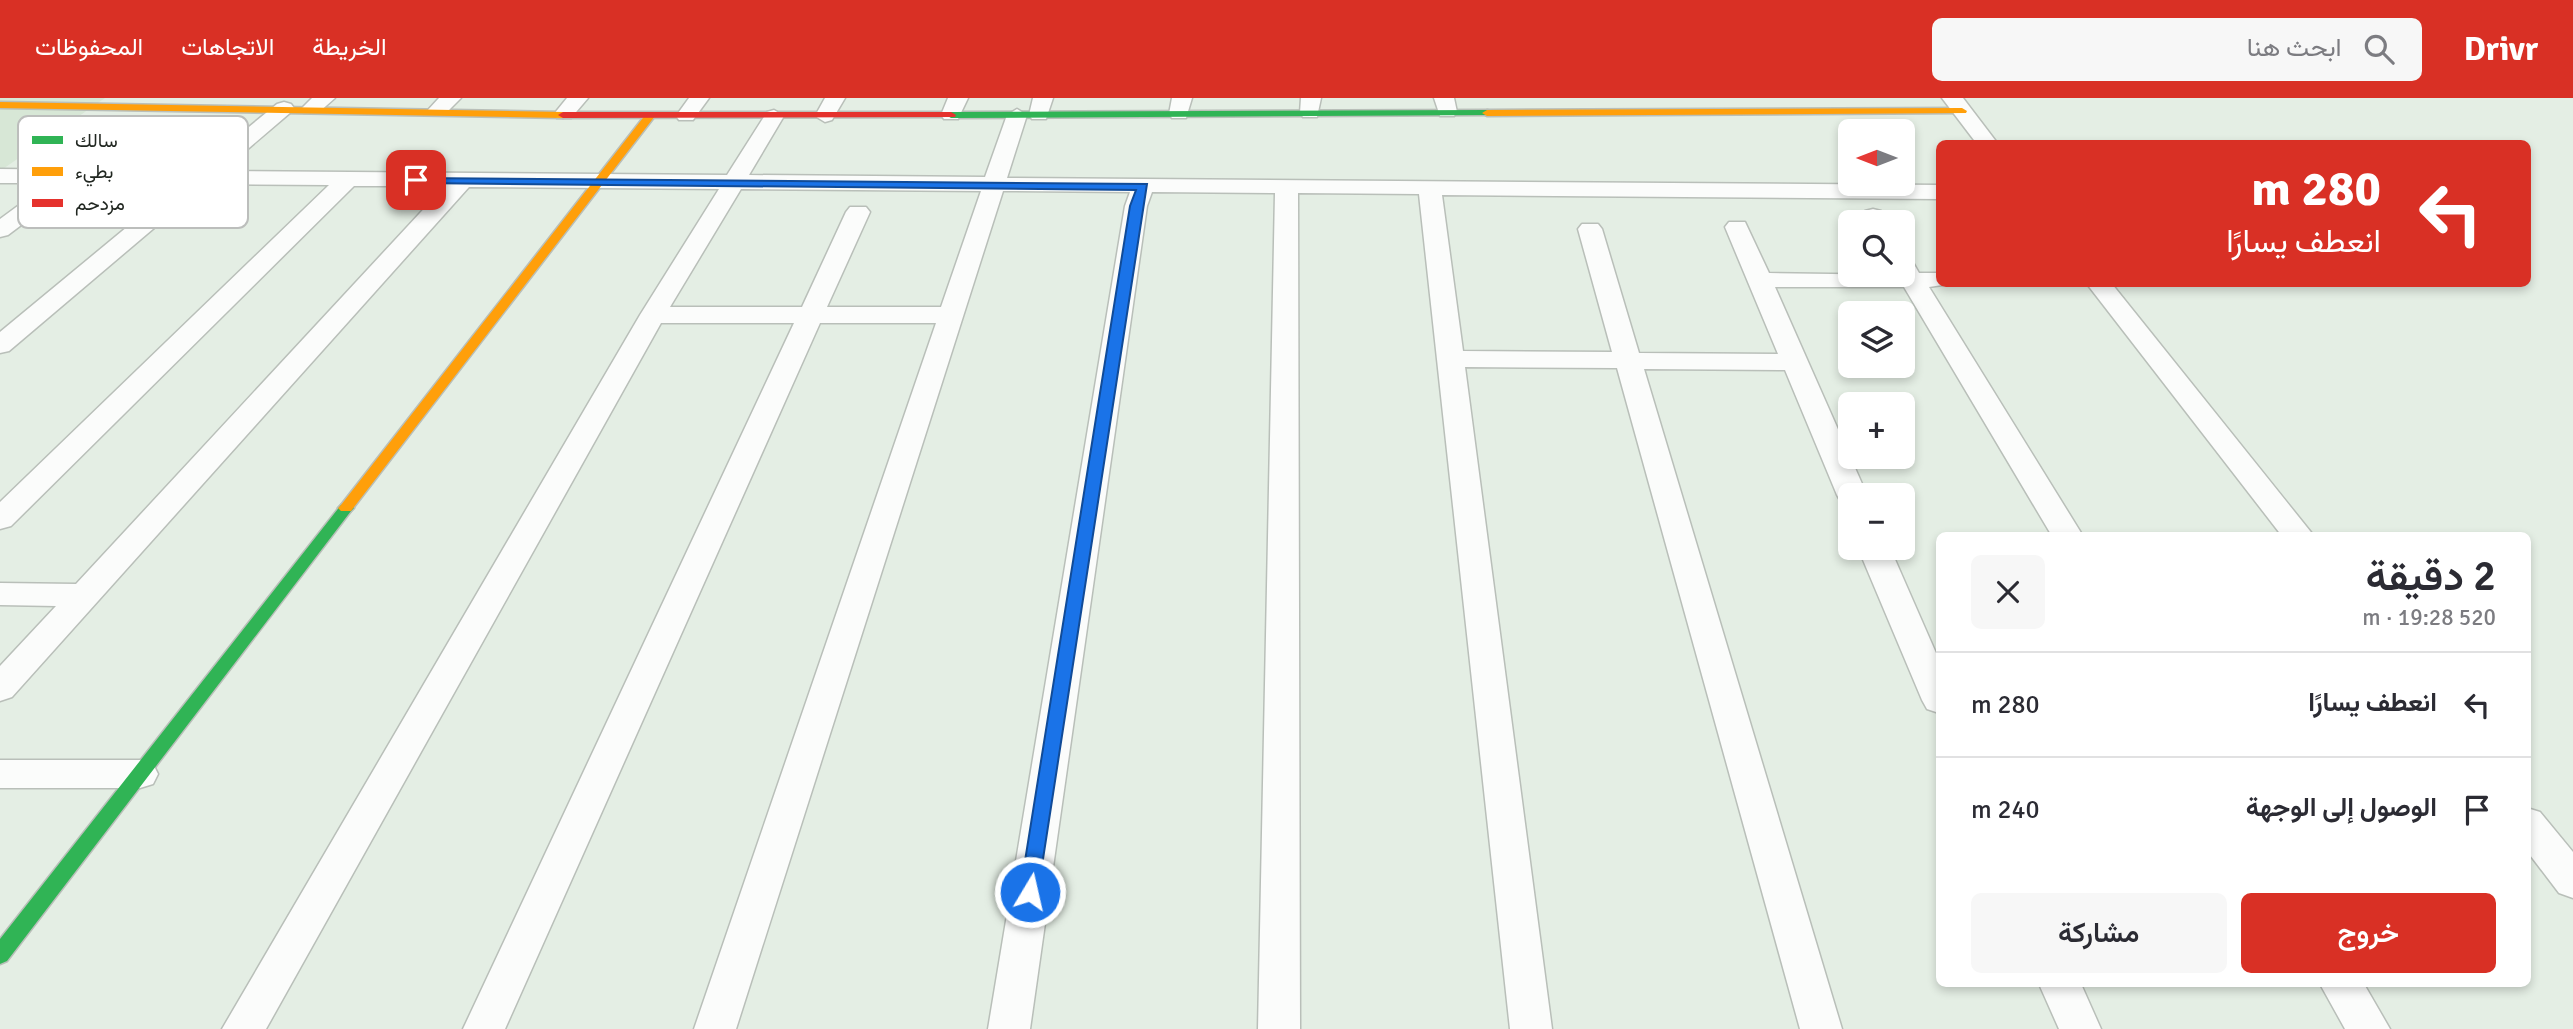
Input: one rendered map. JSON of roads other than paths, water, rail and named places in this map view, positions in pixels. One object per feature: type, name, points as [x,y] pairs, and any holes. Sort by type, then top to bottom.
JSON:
[{"type":"street","points":[[564,114],[578,98]]},
{"type":"street","points":[[685,116],[699,98]]},
{"type":"street","points":[[0,105],[64,102],[193,102],[284,108],[318,104],[444,105],[564,114],[650,116],[774,116],[830,107],[1033,109],[1180,106],[1957,105],[1985,140]]},
{"type":"street","points":[[248,138],[284,108]]},
{"type":"street","points":[[715,1029],[994,185],[1033,109]]},
{"type":"street","points":[[0,955],[650,116]]},
{"type":"street","points":[[243,1029],[653,315],[774,116]]},
{"type":"street","points":[[0,176],[18,176]]},
{"type":"street","points":[[248,178],[1936,192]]},
{"type":"street","points":[[0,519],[348,179]]},
{"type":"street","points":[[0,688],[462,181]]},
{"type":"street","points":[[1009,1029],[1136,206],[1143,186]]},
{"type":"street","points":[[1279,1029],[1284,202],[1288,187]]},
{"type":"street","points":[[1430,188],[1531,1029]]},
{"type":"street","points":[[484,1029],[858,212]]},
{"type":"street","points":[[0,230],[18,217]]},
{"type":"street","points":[[1737,226],[1847,483]]},
{"type":"street","points":[[0,345],[140,228]]},
{"type":"street","points":[[1591,229],[1821,1029]]},
{"type":"street","points":[[1760,281],[1918,275],[2066,532]]},
{"type":"street","points":[[2101,287],[2296,532]]},
{"type":"street","points":[[653,315],[951,315]]},
{"type":"street","points":[[1449,359],[1795,362]]},
{"type":"street","points":[[1879,560],[1936,693]]},
{"type":"street","points":[[0,594],[84,595]]},
{"type":"street","points":[[0,774],[140,774]]},
{"type":"street","points":[[2531,828],[2573,881]]},
{"type":"street","points":[[2061,987],[2080,1029]]},
{"type":"street","points":[[2343,987],[2369,1029]]}]
